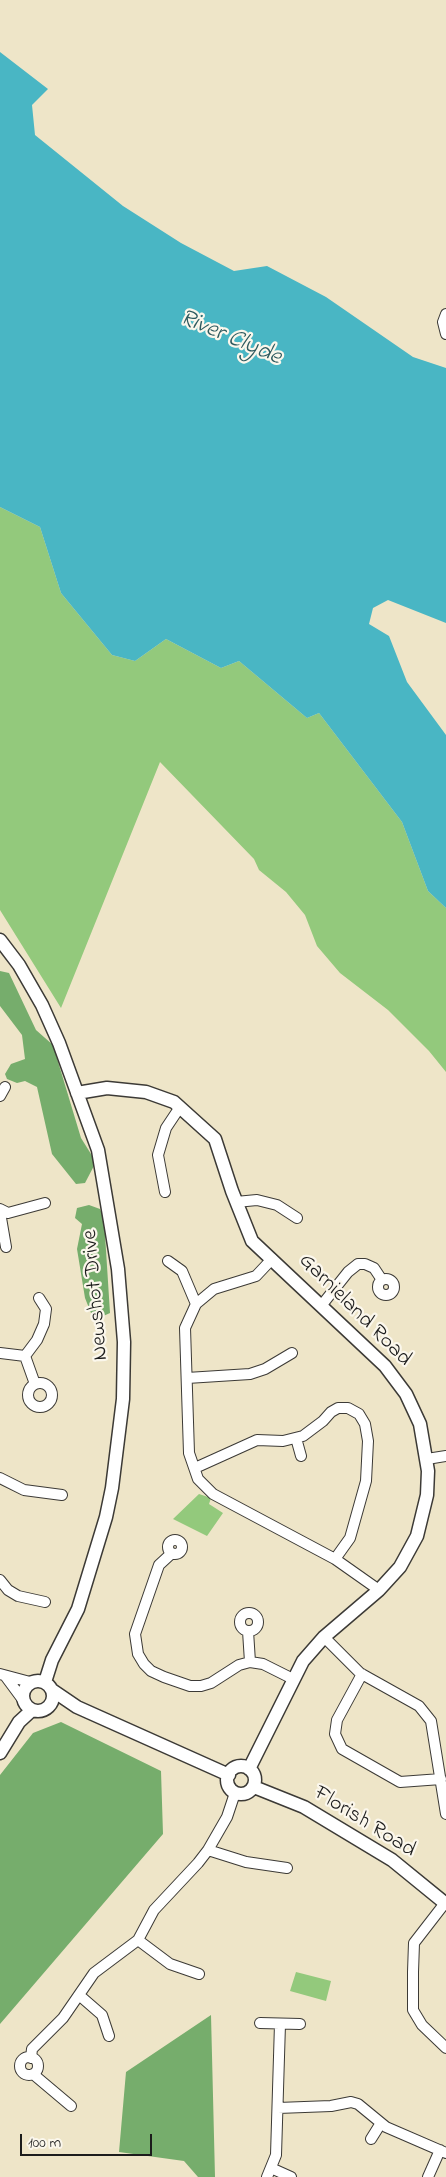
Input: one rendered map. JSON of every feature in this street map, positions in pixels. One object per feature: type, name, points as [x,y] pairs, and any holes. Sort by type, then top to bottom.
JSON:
[{"type":"street","points":[[446,314],[443,322],[446,334]]},
{"type":"street","name":"Newshot Drive","points":[[0,940],[19,965],[42,1005],[60,1043],[98,1150],[111,1218],[118,1269],[124,1342],[123,1400],[112,1488],[100,1537],[78,1609],[52,1660],[42,1687],[25,1687],[26,1704]]},
{"type":"street","name":"Garnieland Road","points":[[78,1093],[107,1088],[146,1092],[174,1102],[215,1139],[236,1202],[252,1241],[385,1366],[406,1394],[420,1424],[427,1459],[427,1495],[417,1536],[400,1567],[379,1590],[324,1637],[303,1661],[249,1769]]},
{"type":"street","points":[[165,1192],[158,1155],[166,1128],[180,1108]]},
{"type":"street","points":[[236,1202],[257,1200],[277,1205],[297,1218]]},
{"type":"street","points":[[6,1247],[0,1211],[8,1213],[45,1202]]},
{"type":"street","points":[[272,1259],[256,1276],[214,1289],[196,1304],[185,1328],[189,1453],[198,1479],[214,1494],[335,1560],[379,1590]]},
{"type":"street","points":[[168,1261],[182,1271],[196,1304]]},
{"type":"street","points":[[320,1306],[348,1272],[358,1264],[366,1264],[374,1268],[382,1280]]},
{"type":"street","points":[[25,1356],[37,1340],[44,1324],[46,1309],[39,1298]]},
{"type":"street","points":[[0,1353],[25,1356]]},
{"type":"street","points":[[187,1378],[250,1374],[265,1370],[292,1354]]},
{"type":"street","points":[[25,1356],[35,1384]]},
{"type":"street","points":[[194,1468],[257,1440],[284,1441],[303,1436],[323,1421],[330,1412],[338,1408],[348,1408],[359,1414],[365,1424],[368,1456],[366,1481],[350,1538],[335,1560]]},
{"type":"street","points":[[296,1438],[301,1456]]},
{"type":"street","points":[[427,1459],[446,1456]]},
{"type":"street","points":[[0,1478],[24,1490],[62,1495]]},
{"type":"street","points":[[172,1553],[159,1565],[136,1634],[138,1654],[144,1664],[152,1671],[177,1683],[201,1686],[211,1683],[239,1665],[250,1662],[263,1664],[293,1679]]},
{"type":"street","points":[[0,1580],[8,1590],[18,1596],[45,1602]]},
{"type":"street","points":[[248,1631],[250,1662]]},
{"type":"street","points":[[324,1637],[362,1674],[419,1706],[431,1721],[446,1814]]},
{"type":"street","points":[[362,1674],[337,1720],[335,1734],[342,1749],[400,1782],[441,1779]]},
{"type":"street","points":[[3,1675],[42,1687],[77,1707],[229,1775]]},
{"type":"street","points":[[3,1675],[26,1704],[43,1710],[42,1687]]},
{"type":"street","points":[[0,1752],[19,1722],[26,1704]]},
{"type":"street","points":[[238,1767],[249,1769],[254,1775],[254,1787],[244,1794],[235,1793],[228,1783],[229,1775],[238,1767]]},
{"type":"street","name":"Florish Road","points":[[254,1787],[304,1807],[392,1860],[445,1904]]},
{"type":"street","points":[[71,2106],[33,2074],[38,2066],[36,2061],[31,2058],[32,2049],[63,2018],[94,1973],[138,1940],[154,1910],[208,1850],[227,1817],[235,1793]]},
{"type":"street","points":[[208,1850],[246,1862],[287,1868]]},
{"type":"street","points":[[445,1904],[414,1943],[413,2010],[422,2025],[446,2048]]},
{"type":"street","points":[[138,1940],[170,1964],[199,1974]]},
{"type":"street","points":[[79,1995],[102,2014],[108,2036]]},
{"type":"street","points":[[260,2023],[300,2024]]},
{"type":"street","points":[[280,2024],[276,2155],[269,2173],[291,2177]]},
{"type":"street","points":[[278,2108],[331,2106],[351,2102],[358,2104],[386,2127],[443,2152],[428,2177]]},
{"type":"street","points":[[371,2139],[381,2123]]},
{"type":"green space","points":[[0,507],[40,527],[61,593],[112,655],[135,661],[166,639],[221,668],[239,661],[307,718],[319,713],[402,822],[428,891],[446,908],[446,1072],[429,1051],[388,1010],[340,973],[317,946],[305,915],[286,892],[259,870],[254,859],[160,762],[61,1008],[0,910]]},
{"type":"green space","points":[[0,971],[9,973],[36,1030],[53,1045],[81,1138],[96,1162],[85,1183],[76,1184],[52,1154],[37,1087],[25,1081],[17,1083],[7,1079],[5,1074],[11,1064],[25,1059],[22,1035],[0,1006]]},
{"type":"green space","points":[[89,1205],[100,1209],[104,1219],[110,1313],[101,1317],[91,1313],[85,1298],[77,1249],[82,1224],[75,1218],[77,1208]]},
{"type":"green space","points":[[199,1494],[211,1498],[209,1504],[223,1513],[207,1536],[173,1519]]},
{"type":"green space","points":[[61,1722],[161,1771],[163,1834],[0,2024],[0,1775],[33,1733]]},
{"type":"green space","points":[[296,1972],[331,1981],[326,2001],[290,1991]]},
{"type":"green space","points":[[211,2015],[215,2177],[198,2177],[184,2161],[119,2152],[126,2072]]},
{"type":"water","name":"River Clyde","points":[[0,52],[48,89],[32,105],[35,135],[123,206],[181,243],[234,271],[267,266],[326,297],[413,357],[446,368],[446,623],[388,600],[373,608],[369,624],[389,636],[407,682],[446,735],[446,908],[428,891],[402,822],[319,713],[307,718],[239,661],[221,668],[166,639],[135,661],[112,655],[61,593],[40,527],[0,507]]}]
